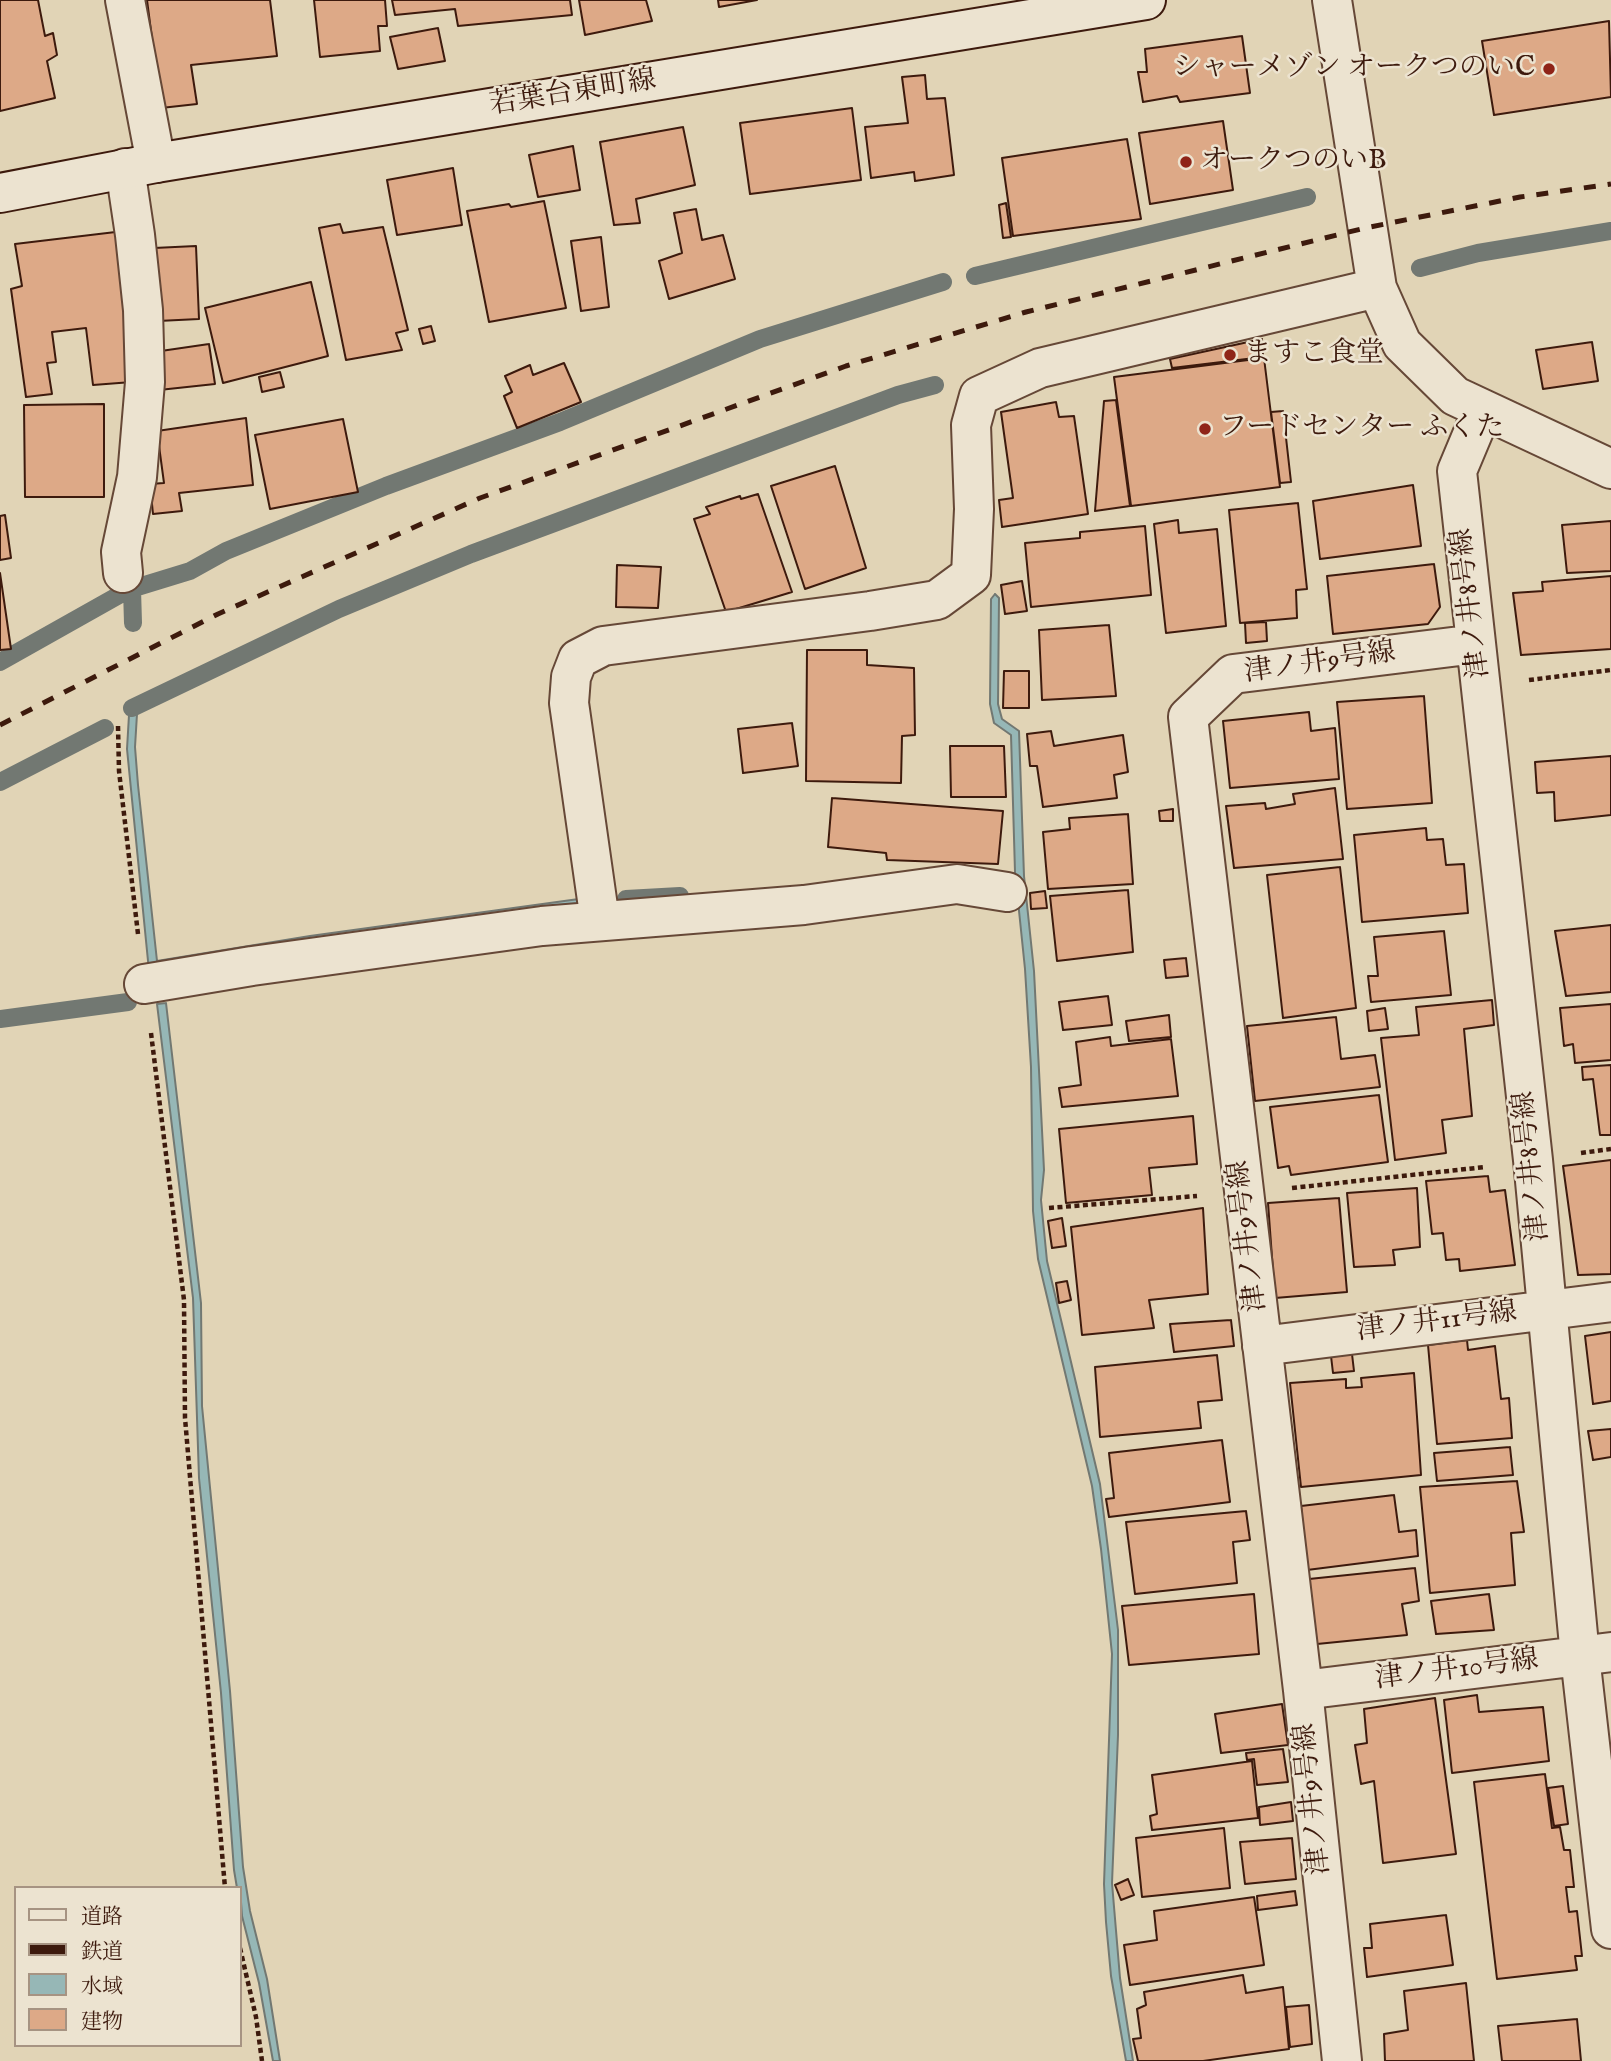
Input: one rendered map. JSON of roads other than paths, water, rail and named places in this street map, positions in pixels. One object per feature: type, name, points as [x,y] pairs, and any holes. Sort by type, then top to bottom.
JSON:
[{"type":"street","points":[[123,573],[121,552],[136,477],[145,382],[143,310],[135,235],[141,166],[125,0]]},
{"type":"street","name":"若葉台東町線","points":[[0,193],[141,166],[1146,0]]},
{"type":"street","points":[[1332,0],[1377,288],[1402,344],[1455,396],[1611,469]]},
{"type":"street","points":[[600,921],[569,703],[571,677],[578,659],[603,646],[937,600],[971,575],[974,509],[971,425],[979,396],[1040,368],[1377,288]]},
{"type":"street","name":"津ノ井8号線","points":[[1483,409],[1457,471],[1548,1309],[1595,1654],[1611,1929]]},
{"type":"street","name":"津ノ井9号線","points":[[1342,2061],[1303,1690],[1188,717],[1233,674],[1476,644]]},
{"type":"street","points":[[144,984],[252,965],[542,926],[804,905],[957,884],[1007,892]]},
{"type":"street","name":"津ノ井11号線","points":[[1262,1346],[1611,1302]]},
{"type":"street","name":"津ノ井10号線","points":[[1303,1690],[1595,1654]]},
{"type":"water","points":[[995,594],[999,598],[998,704],[1002,719],[1019,731],[1024,876],[1034,971],[1044,1170],[1041,1200],[1047,1261],[1100,1484],[1118,1630],[1118,1735],[1112,1883],[1120,1978],[1133,2061],[1126,2061],[1111,1976],[1106,1922],[1104,1884],[1112,1654],[1101,1549],[1092,1486],[1038,1259],[1033,1211],[1031,1067],[1015,872],[1011,735],[994,723],[990,704],[991,599]]},
{"type":"water","points":[[137,714],[135,747],[138,785],[157,961],[310,936],[586,898],[587,909],[149,971],[127,749],[129,715]]},
{"type":"water","points":[[166,1003],[201,1303],[202,1406],[230,1691],[243,1867],[250,1911],[267,1979],[280,2061],[273,2061],[259,1983],[242,1916],[242,1886],[237,1886],[234,1870],[221,1693],[199,1478],[193,1298],[157,1004]]},
{"type":"waterway","points":[[975,276],[1307,197]]},
{"type":"waterway","points":[[1420,268],[1478,253],[1611,231]]},
{"type":"waterway","points":[[0,662],[128,590],[190,571],[226,551],[386,486],[560,422],[760,339],[943,282]]},
{"type":"waterway","points":[[132,708],[339,609],[471,554],[898,395],[935,385]]},
{"type":"waterway","points":[[132,589],[133,623]]},
{"type":"waterway","points":[[0,782],[105,728]]},
{"type":"waterway","points":[[626,899],[680,896]]},
{"type":"waterway","points":[[0,1019],[128,1002]]},
{"type":"railway","points":[[0,725],[218,614],[480,498],[846,366],[1026,312],[1365,228],[1520,197],[1611,184]]},
{"type":"place","name":"シャーメゾン オークつのいC","points":[[1549,69]]},
{"type":"place","name":"オークつのいB","points":[[1186,162]]},
{"type":"place","name":"ますこ食堂","points":[[1230,355]]},
{"type":"place","name":"フードセンター ふくた","points":[[1205,429]]}]
